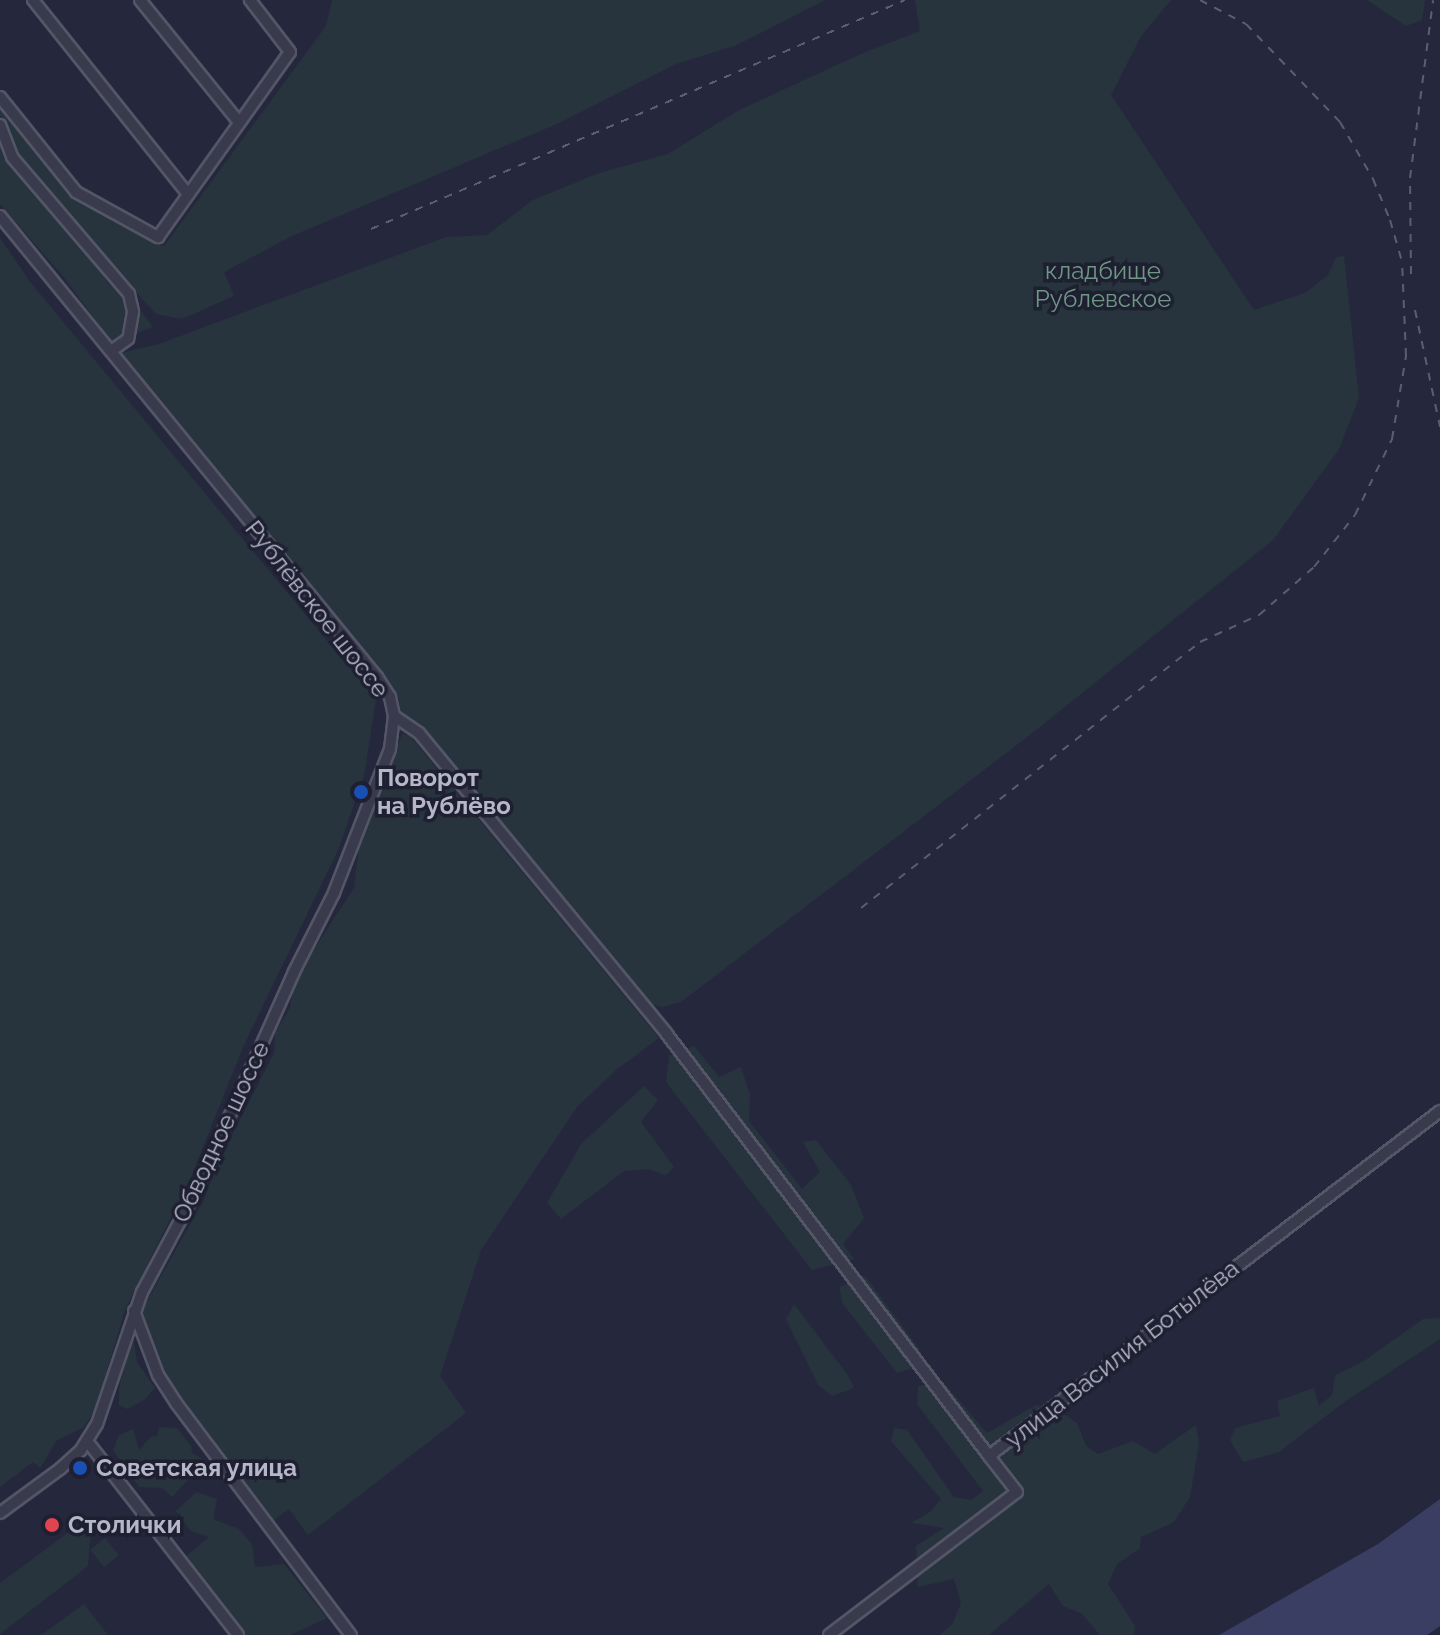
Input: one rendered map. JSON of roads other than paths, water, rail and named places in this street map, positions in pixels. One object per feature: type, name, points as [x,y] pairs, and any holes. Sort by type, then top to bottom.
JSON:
[{"type":"street","points":[[33,0],[187,193]]},
{"type":"street","points":[[140,0],[238,121]]},
{"type":"street","points":[[0,97],[76,192],[155,236],[160,234],[290,52],[250,0]]},
{"type":"street","points":[[0,125],[12,157],[129,294],[133,312],[128,339],[111,351]]},
{"type":"street","name":"Рублёвское шоссе","points":[[0,216],[377,677],[390,697],[394,716],[419,733],[666,1033],[989,1456]]},
{"type":"street","name":"Обводное шоссе","points":[[0,1513],[60,1469],[87,1441],[106,1405],[134,1311],[196,1191],[334,893],[390,749],[394,716]]},
{"type":"street","name":"улица Василия Ботылёва","points":[[829,1635],[1017,1492],[989,1456],[1440,1111]]},
{"type":"street","points":[[134,1311],[158,1375],[176,1403],[351,1635]]},
{"type":"street","points":[[87,1441],[238,1635]]},
{"type":"water","points":[[1440,1499],[1440,1626],[1427,1635],[1219,1635],[1378,1544]]},
{"type":"railway","points":[[371,229],[905,0]]},
{"type":"railway","points":[[1200,0],[1246,24],[1340,122],[1373,179],[1390,220],[1403,265]]},
{"type":"railway","points":[[1411,274],[1410,178],[1433,0]]},
{"type":"railway","points":[[861,908],[1200,642],[1259,615],[1314,567],[1355,515],[1392,439],[1406,356],[1402,262]]},
{"type":"railway","points":[[1415,310],[1440,427]]},
{"type":"place","name":"Поворот на Рублёво","points":[[361,792]]},
{"type":"place","name":"Советская улица","points":[[80,1468]]},
{"type":"place","name":"Столички","points":[[52,1525]]},
{"type":"park label","name":"кладбище Рублевское","points":[[1103,285]]}]
